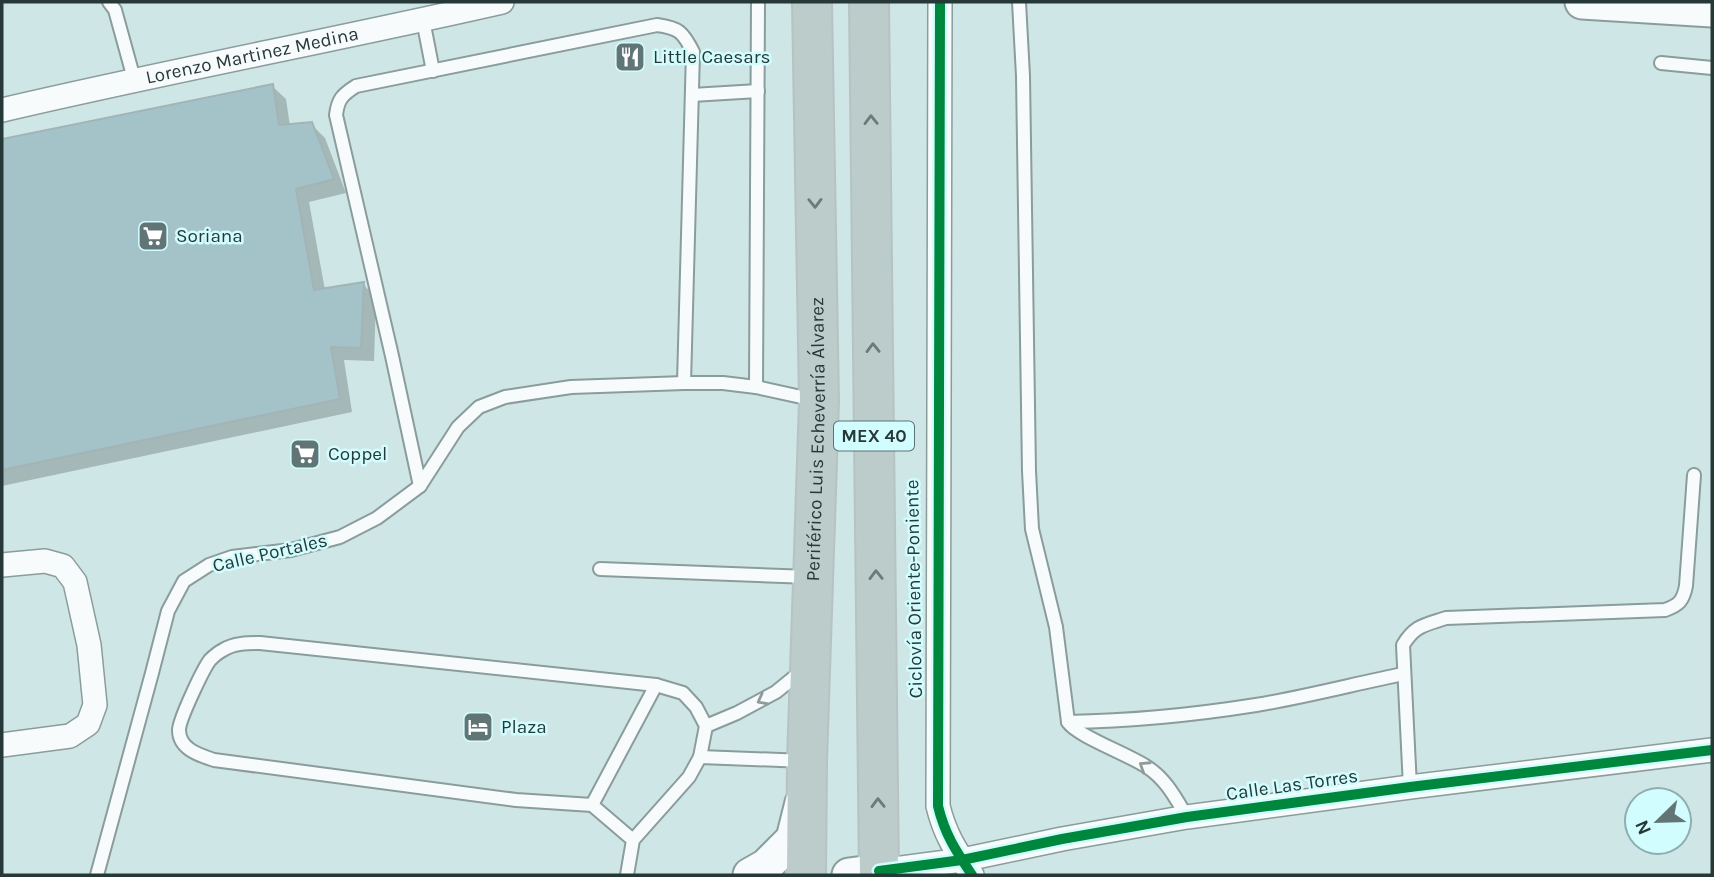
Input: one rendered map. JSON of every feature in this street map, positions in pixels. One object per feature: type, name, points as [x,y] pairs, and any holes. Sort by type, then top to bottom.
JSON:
[{"type":"highway","name":"Periférico Luis Echeverría Álvarez","points":[[806,875],[819,401],[812,2]]},
{"type":"highway","name":"MEX 40","points":[[869,2],[872,874]]},
{"type":"street","name":"Lorenzo Martinez Medina","points":[[2,110],[134,79],[502,2]]},
{"type":"street","points":[[940,2],[938,806],[949,840],[967,867]]},
{"type":"street","points":[[1582,2],[1712,10]]},
{"type":"street","points":[[2,565],[45,561],[63,566],[75,582],[89,645],[96,705],[88,724],[70,736],[2,744]]},
{"type":"street","name":"Calle Las Torres","points":[[872,874],[967,867],[1062,839],[1187,817],[1712,750]]},
{"type":"street","points":[[750,875],[766,866],[793,839],[808,774]]},
{"type":"lane","points":[[108,2],[115,10],[134,79]]},
{"type":"lane","points":[[756,387],[758,2]]},
{"type":"lane","points":[[1018,2],[1023,76],[1032,529],[1056,627],[1068,722],[1078,732],[1149,768],[1167,785],[1187,817]]},
{"type":"lane","points":[[423,20],[433,71]]},
{"type":"lane","points":[[420,486],[336,115],[337,102],[356,86],[657,25],[674,27],[685,36],[693,51],[684,383]]},
{"type":"lane","points":[[1661,63],[1712,68]]},
{"type":"lane","points":[[692,95],[758,91]]},
{"type":"lane","name":"Calle Portales","points":[[97,875],[168,611],[184,581],[209,565],[232,557],[291,550],[340,537],[377,518],[420,486],[458,427],[479,407],[506,397],[571,387],[723,383],[756,387],[819,401]]},
{"type":"lane","points":[[1410,787],[1403,645],[1411,632],[1446,618],[1665,610],[1677,606],[1684,599],[1686,586],[1694,475]]},
{"type":"lane","points":[[600,569],[814,577]]},
{"type":"lane","points":[[627,875],[633,840],[689,777],[700,757],[706,726],[696,707],[683,693],[656,685],[241,643],[223,649],[209,661],[184,713],[179,731],[192,753],[214,760],[516,800],[592,805],[633,840]]},
{"type":"lane","points":[[706,726],[776,692],[812,663]]},
{"type":"lane","points":[[1068,722],[1180,716],[1258,705],[1403,674]]},
{"type":"lane","points":[[592,805],[656,685]]},
{"type":"lane","points":[[700,757],[808,774]]},
{"type":"building","name":"Soriana","points":[[273,84],[279,125],[312,122],[334,179],[296,189],[314,290],[364,282],[361,348],[331,347],[340,399],[2,470],[2,139]]},
{"type":"cycle path","name":"Ciclovía Oriente-Poniente","points":[[940,2],[938,806],[948,834],[972,875]]},
{"type":"cycle path","points":[[879,871],[962,860],[1187,817],[1712,750]]},
{"type":"place","name":"Little Caesars","points":[[630,57]]},
{"type":"place","name":"Soriana","points":[[153,236]]},
{"type":"place","name":"Coppel","points":[[305,454]]},
{"type":"place","name":"Plaza","points":[[478,727]]}]
